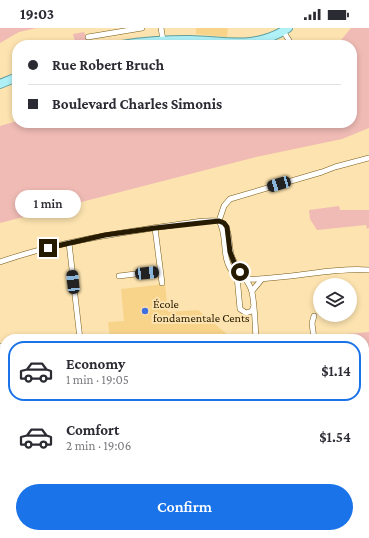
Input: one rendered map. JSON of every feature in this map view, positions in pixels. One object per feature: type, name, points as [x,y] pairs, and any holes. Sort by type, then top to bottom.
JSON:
[{"type":"main road","points":[[263,40],[271,38],[286,30]]},
{"type":"main road","points":[[0,84],[12,79]]},
{"type":"street","points":[[88,37],[142,28]]},
{"type":"street","points":[[161,28],[163,40]]},
{"type":"street","points":[[286,30],[290,40]]},
{"type":"street","points":[[369,158],[230,199],[224,206],[219,221],[222,228],[228,264],[237,276],[246,279],[262,279],[345,270],[369,270]]},
{"type":"street","points":[[0,262],[69,243],[105,235],[219,221],[224,223],[227,227],[232,256],[236,267],[246,279],[251,290],[256,334]]},
{"type":"street","points":[[155,228],[162,283]]},
{"type":"street","points":[[69,243],[80,334]]},
{"type":"street","points":[[120,276],[160,271]]},
{"type":"street","points":[[237,276],[240,309],[242,312],[249,313],[253,308]]},
{"type":"street","points":[[251,290],[262,279]]},
{"type":"street","points":[[238,293],[240,289],[247,286],[251,290]]},
{"type":"street","points":[[313,320],[313,334]]},
{"type":"shaded area","points":[[0,28],[37,28],[19,32],[0,43]]},
{"type":"shaded area","points":[[196,28],[228,28],[227,37],[196,34]]},
{"type":"shaded area","points":[[351,28],[369,28],[369,128],[342,139],[256,157],[0,223],[0,126],[12,122],[12,128],[357,128],[357,40],[341,40]]},
{"type":"shaded area","points":[[84,32],[87,40],[75,40],[73,34]]},
{"type":"shaded area","points":[[339,206],[340,210],[369,210],[369,228],[367,229],[366,225],[317,230],[310,219],[309,210]]},
{"type":"shaded area","name":"École fondamentale Cents","points":[[165,284],[168,312],[198,310],[227,334],[109,334],[108,322],[124,321],[121,289]]},
{"type":"shaded area","points":[[369,332],[369,334],[346,334]]},
{"type":"place","name":"École fondamentale Cents","points":[[145,311]]},
{"type":"route","points":[[48,248],[105,235],[214,220],[224,223],[227,227],[230,252],[236,267],[240,272]]}]
